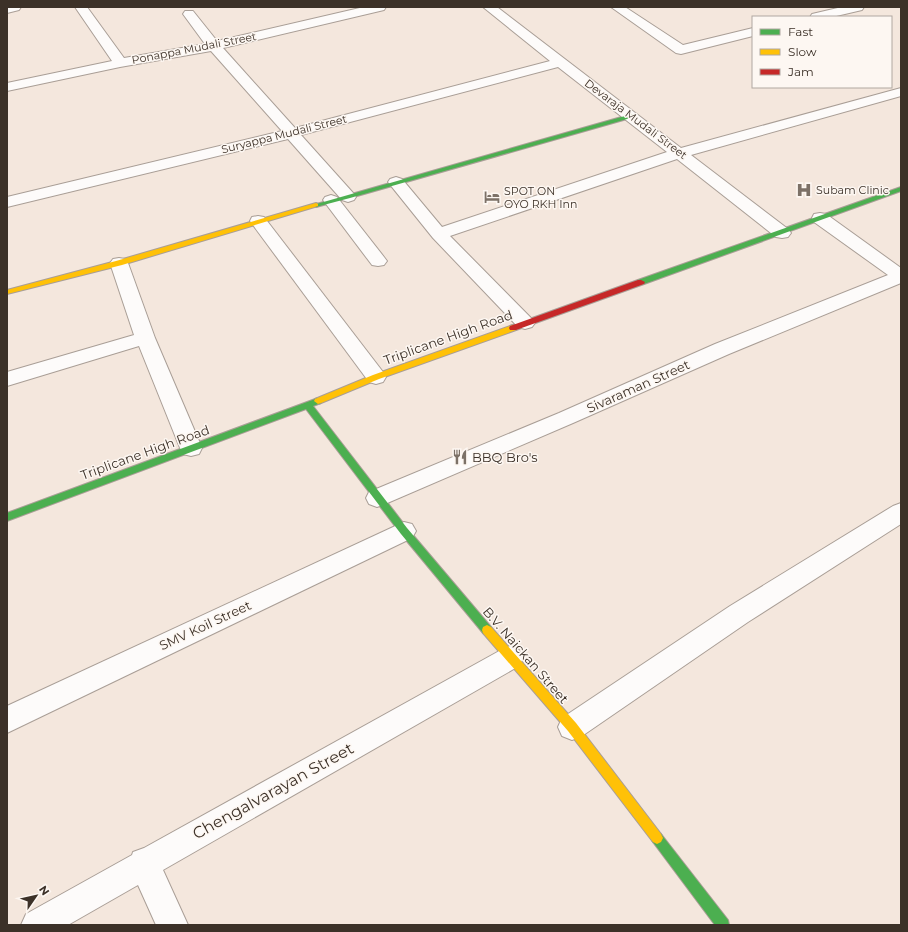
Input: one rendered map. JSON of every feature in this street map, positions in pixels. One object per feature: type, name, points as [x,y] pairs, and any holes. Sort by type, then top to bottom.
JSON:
[{"type":"street","points":[[7,9],[15,7]]},
{"type":"street","points":[[81,7],[120,63]]},
{"type":"street","name":"Ponappa Mudali Street","points":[[7,87],[120,63],[214,46],[380,7]]},
{"type":"street","points":[[617,7],[681,50],[752,32]]},
{"type":"street","points":[[820,16],[858,7]]},
{"type":"street","points":[[492,10],[511,9]]},
{"type":"street","name":"Devaraja Mudali Street","points":[[492,10],[632,116],[782,233]]},
{"type":"street","points":[[189,14],[214,46],[348,196]]},
{"type":"street","name":"Suryappa Mudali Street","points":[[7,202],[293,133],[561,62]]},
{"type":"street","points":[[440,234],[680,153],[901,92]]},
{"type":"street","points":[[7,292],[119,263],[331,200],[632,116]]},
{"type":"street","points":[[396,182],[440,234],[525,323]]},
{"type":"street","name":"Triplicane High Road","points":[[7,517],[308,405],[376,377],[901,190]]},
{"type":"street","points":[[331,200],[378,261]]},
{"type":"street","points":[[820,218],[901,276]]},
{"type":"street","points":[[258,221],[376,377]]},
{"type":"street","points":[[119,263],[145,338],[191,448]]},
{"type":"street","name":"Sivaraman Street","points":[[377,498],[566,418],[722,349],[901,276]]},
{"type":"street","points":[[7,379],[145,338]]},
{"type":"street","name":"B.V. Naickan Street","points":[[308,405],[377,498],[510,658],[572,728],[723,925]]},
{"type":"street","points":[[572,728],[739,614],[901,512]]},
{"type":"street","name":"SMV Koil Street","points":[[7,720],[404,531]]},
{"type":"street","name":"Chengalvarayan Street","points":[[37,925],[144,863],[510,658]]},
{"type":"street","points":[[144,863],[172,925]]},
{"type":"traffic: fast","points":[[316,205],[632,116]]},
{"type":"traffic: fast","points":[[641,282],[901,189]]},
{"type":"traffic: fast","points":[[7,517],[318,401]]},
{"type":"traffic: fast","points":[[308,405],[404,531],[487,630]]},
{"type":"traffic: fast","points":[[657,838],[723,925]]},
{"type":"traffic: slow","points":[[7,292],[119,263],[316,205]]},
{"type":"traffic: slow","points":[[318,401],[376,377],[513,328]]},
{"type":"traffic: slow","points":[[487,630],[572,727],[657,838]]},
{"type":"traffic: jam","points":[[513,328],[641,282]]},
{"type":"place","name":"Subam Clinic","points":[[804,190]]},
{"type":"place","name":"SPOT ON OYO RKH Inn","points":[[492,197]]},
{"type":"place","name":"BBQ Bro's","points":[[460,457]]}]
